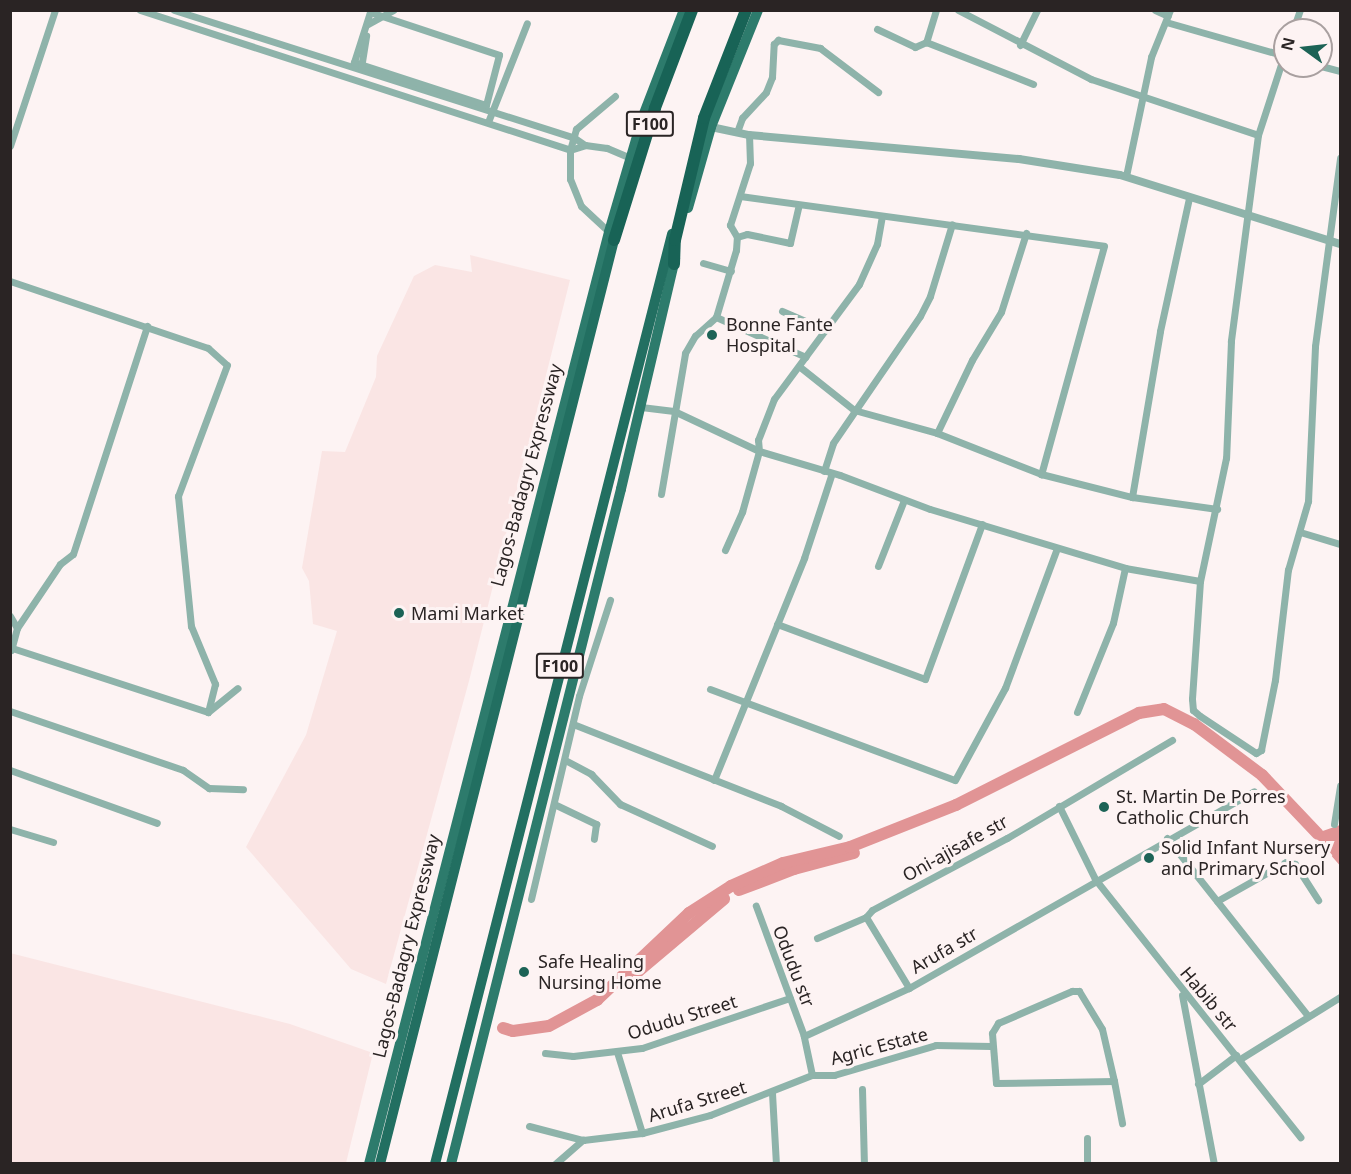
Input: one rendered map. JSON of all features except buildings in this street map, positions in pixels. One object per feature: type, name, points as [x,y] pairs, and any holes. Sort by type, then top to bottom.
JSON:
[{"type":"highway","name":"Lagos-Badagry Expressway","points":[[380,1164],[611,236],[658,98],[692,10]]},
{"type":"highway","name":"F100","points":[[435,1164],[704,118],[746,10]]},
{"type":"highway","points":[[674,264],[690,170]]},
{"type":"main road","name":"Lagos-Badagry Expressway","points":[[369,1164],[630,158],[684,10]]},
{"type":"main road","points":[[451,1164],[641,406],[674,264],[711,127],[758,10]]},
{"type":"street","points":[[10,147],[55,10]]},
{"type":"street","points":[[140,10],[570,150],[585,145]]},
{"type":"street","points":[[174,10],[491,113],[573,137],[585,145],[607,148],[630,158]]},
{"type":"street","points":[[360,71],[369,21],[363,10]]},
{"type":"street","points":[[369,21],[393,10]]},
{"type":"street","points":[[926,42],[936,10]]},
{"type":"street","points":[[958,10],[1020,45],[1091,79],[1258,135]]},
{"type":"street","points":[[1020,45],[1037,10]]},
{"type":"street","points":[[1155,10],[1273,51]]},
{"type":"street","points":[[370,12],[499,55],[486,105],[354,62],[370,12]]},
{"type":"street","points":[[1126,176],[1151,57],[1168,16]]},
{"type":"street","points":[[488,122],[527,23]]},
{"type":"street","points":[[877,29],[915,47],[926,42],[1033,84]]},
{"type":"street","points":[[738,132],[742,118],[766,92],[774,69],[774,44],[778,40],[820,48],[878,92]]},
{"type":"street","points":[[1277,78],[1258,135],[1231,341],[1226,458],[1200,581],[1193,710],[1256,753],[1261,750],[1275,680],[1288,570],[1308,501],[1315,346],[1341,158]]},
{"type":"street","points":[[611,236],[581,206],[570,179],[570,150],[573,137],[587,116],[615,96]]},
{"type":"street","points":[[711,127],[749,135],[924,149],[1126,176],[1248,218],[1341,244]]},
{"type":"street","points":[[661,494],[688,345],[716,317],[730,272],[737,237],[730,225],[752,154],[749,135]]},
{"type":"street","points":[[740,196],[882,217],[1026,232],[1105,248],[1041,474]]},
{"type":"street","points":[[1132,497],[1160,331],[1189,198]]},
{"type":"street","points":[[737,237],[747,234],[790,243],[799,205]]},
{"type":"street","points":[[725,550],[742,512],[759,451],[758,441],[774,399],[800,368],[868,266],[882,217]]},
{"type":"street","points":[[714,780],[826,499],[833,443],[854,410],[867,397],[920,315],[930,296],[951,224]]},
{"type":"street","points":[[937,433],[972,360],[1001,312],[1026,232]]},
{"type":"street","points":[[703,263],[730,272]]},
{"type":"street","points":[[10,281],[147,326],[217,352],[227,365],[178,495],[191,626],[215,684],[208,712]]},
{"type":"street","points":[[782,311],[826,330]]},
{"type":"street","points":[[716,317],[806,357]]},
{"type":"street","points":[[147,326],[73,554],[60,564],[17,628],[11,650],[208,712]]},
{"type":"street","points":[[800,368],[854,410],[937,433],[1041,474],[1132,497],[1216,509]]},
{"type":"street","points":[[641,406],[675,411],[759,451],[1057,548],[1125,568],[1200,581]]},
{"type":"street","points":[[878,566],[904,500]]},
{"type":"street","points":[[777,624],[925,679],[982,524]]},
{"type":"street","points":[[1300,532],[1341,544]]},
{"type":"street","points":[[710,689],[746,700],[955,780],[1005,688],[1057,548]]},
{"type":"street","points":[[1077,712],[1113,623],[1125,568]]},
{"type":"street","points":[[531,899],[573,724],[610,600]]},
{"type":"street","points":[[10,616],[17,628]]},
{"type":"street","points":[[208,712],[238,688]]},
{"type":"street","points":[[10,711],[183,770],[209,788],[243,789]]},
{"type":"street","points":[[573,724],[782,806],[839,836]]},
{"type":"street","name":"Oni-ajisafe str","points":[[817,938],[866,917],[872,910],[1172,740]]},
{"type":"street","points":[[565,760],[591,774],[620,804],[712,846]]},
{"type":"street","points":[[10,770],[158,823]]},
{"type":"street","points":[[1334,824],[1341,785]]},
{"type":"street","name":"Arufa str","points":[[804,1036],[909,988],[1095,879],[1254,791]]},
{"type":"street","points":[[554,804],[596,824],[594,839]]},
{"type":"street","points":[[1059,806],[1095,879]]},
{"type":"street","points":[[10,829],[54,842]]},
{"type":"street","points":[[1167,838],[1308,1016]]},
{"type":"street","points":[[1217,901],[1286,862],[1295,864],[1318,900]]},
{"type":"street","name":"Habib str","points":[[1095,879],[1181,992],[1238,1057],[1300,1137]]},
{"type":"street","name":"Odudu str","points":[[756,906],[804,1036]]},
{"type":"street","points":[[866,917],[909,988]]},
{"type":"street","points":[[1114,1081],[996,1083],[991,1046],[998,1023],[1072,991],[1079,992],[1102,1029],[1114,1081],[1122,1123]]},
{"type":"street","points":[[1181,992],[1214,1164]]},
{"type":"street","points":[[1198,1084],[1238,1057],[1341,997]]},
{"type":"street","name":"Odudu Street","points":[[545,1053],[573,1056],[642,1048],[790,998]]},
{"type":"street","points":[[804,1036],[812,1075]]},
{"type":"street","name":"Agric Estate","points":[[812,1075],[834,1075],[936,1046],[991,1046]]},
{"type":"street","points":[[617,1052],[642,1133]]},
{"type":"street","name":"Arufa Street","points":[[583,1140],[642,1133],[710,1115],[772,1093],[812,1075]]},
{"type":"street","points":[[862,1089],[864,1164]]},
{"type":"street","points":[[772,1093],[776,1164]]},
{"type":"street","points":[[530,1126],[583,1140]]},
{"type":"street","points":[[1087,1138],[1087,1164]]},
{"type":"street","points":[[555,1164],[583,1140]]},
{"type":"shaded area","name":"Mami Market","points":[[470,255],[570,280],[469,681],[386,984],[351,969],[246,847],[306,735],[337,631],[313,624],[309,581],[302,568],[322,451],[345,452],[376,377],[377,356],[414,276],[435,265],[472,272]]},
{"type":"shaded area","points":[[1340,825],[1340,864],[1314,834]]},
{"type":"shaded area","points":[[10,953],[290,1024],[373,1053],[346,1163],[11,1163]]},
{"type":"waterway","points":[[503,1028],[513,1031],[549,1026],[597,1000],[689,913],[731,886],[783,863],[850,847],[956,805],[1139,713],[1164,709],[1194,724],[1262,775],[1318,834]]},
{"type":"waterway","points":[[1324,832],[1314,834],[1330,852]]},
{"type":"waterway","points":[[739,890],[794,869],[854,853]]},
{"type":"waterway","points":[[1333,856],[1340,864]]},
{"type":"waterway","points":[[624,977],[634,975],[724,899]]},
{"type":"place","name":"Bonne Fante Hospital","points":[[712,335]]},
{"type":"place","name":"Mami Market","points":[[399,613]]},
{"type":"place","name":"St. Martin De Porres Catholic Church","points":[[1104,807]]},
{"type":"place","name":"Solid Infant Nursery and Primary School","points":[[1149,858]]},
{"type":"place","name":"Safe Healing Nursing Home","points":[[524,972]]}]
